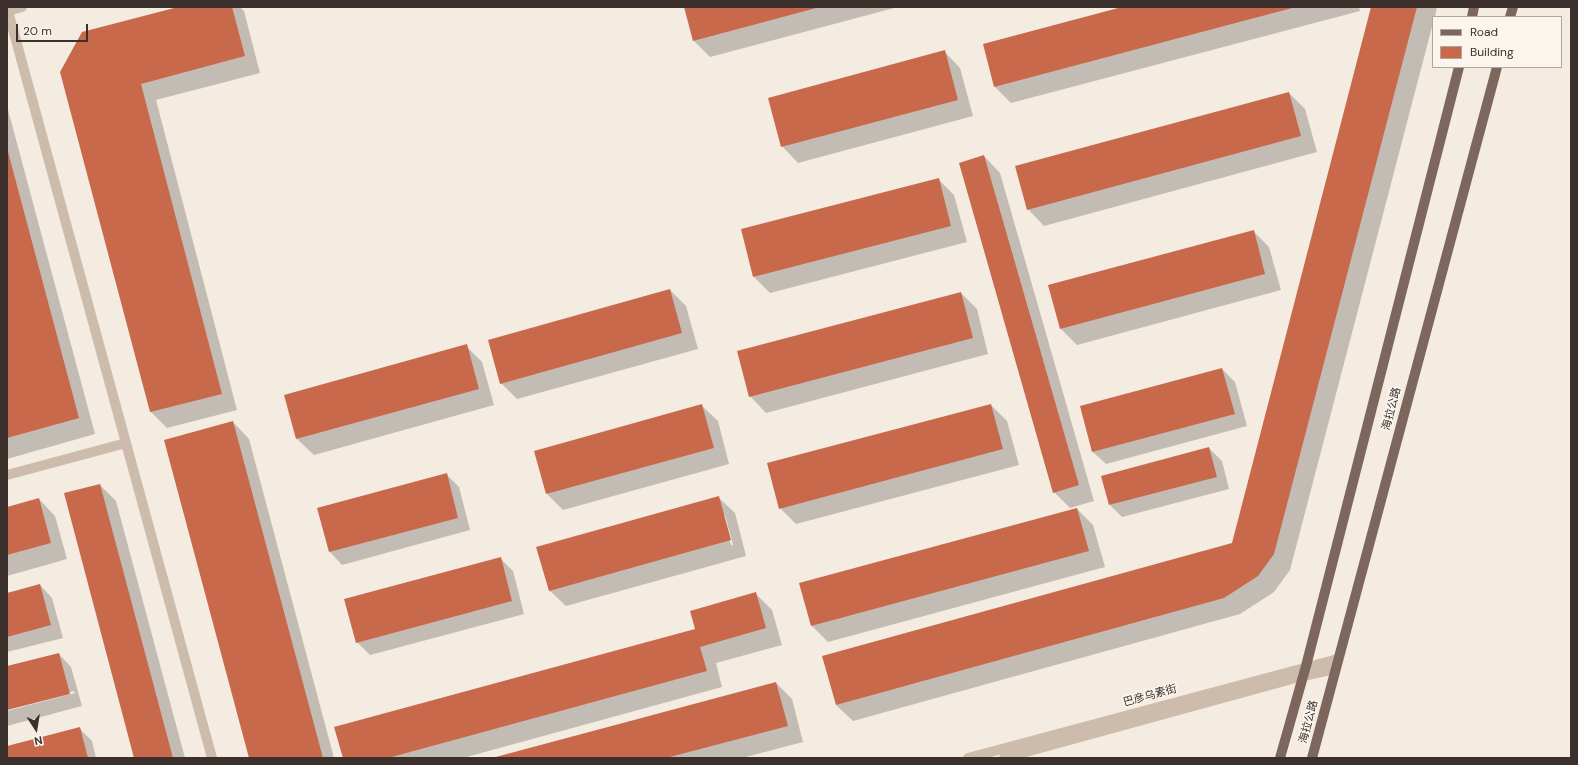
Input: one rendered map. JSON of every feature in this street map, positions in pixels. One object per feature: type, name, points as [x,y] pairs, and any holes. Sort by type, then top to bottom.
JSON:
[{"type":"main road","name":"海拉公路","points":[[1280,758],[1304,671],[1459,68]]},
{"type":"main road","name":"海拉公路","points":[[1312,758],[1497,68]]},
{"type":"street","points":[[22,7],[7,11],[212,758]]},
{"type":"street","points":[[7,475],[126,443]]},
{"type":"street","name":"巴彦乌素街","points":[[968,758],[1336,664]]},
{"type":"street","name":"巴彦乌素街","points":[[1004,758],[1304,671]]},
{"type":"building","points":[[178,7],[232,7],[245,56],[141,84],[222,394],[150,412],[60,72],[82,32]]},
{"type":"building","points":[[684,7],[820,7],[693,41]]},
{"type":"building","points":[[1122,7],[1296,7],[994,87],[983,44]]},
{"type":"building","points":[[1371,7],[1417,7],[1274,554],[1258,576],[1224,598],[836,705],[822,656],[1232,543]]},
{"type":"building","points":[[945,50],[958,100],[781,147],[768,98]]},
{"type":"building","points":[[1289,92],[1301,136],[1027,210],[1015,166]]},
{"type":"building","points":[[7,148],[79,418],[7,438]]},
{"type":"building","points":[[984,155],[1079,485],[1053,493],[959,163]]},
{"type":"building","points":[[939,178],[951,226],[753,277],[741,229]]},
{"type":"building","points":[[1254,230],[1265,274],[1060,329],[1048,285]]},
{"type":"building","points":[[670,289],[682,333],[500,384],[488,340]]},
{"type":"building","points":[[961,292],[973,338],[749,397],[737,351]]},
{"type":"building","points":[[467,344],[479,389],[296,439],[284,395]]},
{"type":"building","points":[[1222,368],[1235,414],[1092,452],[1080,406]]},
{"type":"building","points":[[702,404],[714,448],[546,494],[534,451]]},
{"type":"building","points":[[991,404],[1003,449],[779,509],[767,463]]},
{"type":"building","points":[[233,421],[323,758],[249,758],[164,440]]},
{"type":"building","points":[[1209,447],[1217,477],[1109,505],[1101,476]]},
{"type":"building","points":[[447,473],[458,518],[329,552],[317,508]]},
{"type":"building","points":[[100,484],[173,758],[134,758],[64,493]]},
{"type":"building","points":[[719,496],[731,540],[549,591],[536,547]]},
{"type":"building","points":[[39,498],[51,543],[7,555],[7,507]]},
{"type":"building","points":[[1077,508],[1089,551],[811,626],[799,583]]},
{"type":"building","points":[[501,557],[512,601],[356,643],[344,599]]},
{"type":"building","points":[[40,584],[51,625],[7,637],[7,593]]},
{"type":"building","points":[[756,592],[766,628],[700,647],[707,671],[388,758],[343,758],[334,727],[695,629],[690,611]]},
{"type":"building","points":[[59,653],[70,694],[7,710],[7,666]]},
{"type":"building","points":[[776,682],[788,726],[666,758],[492,758]]},
{"type":"building","points":[[80,727],[88,758],[7,758],[7,746]]}]
